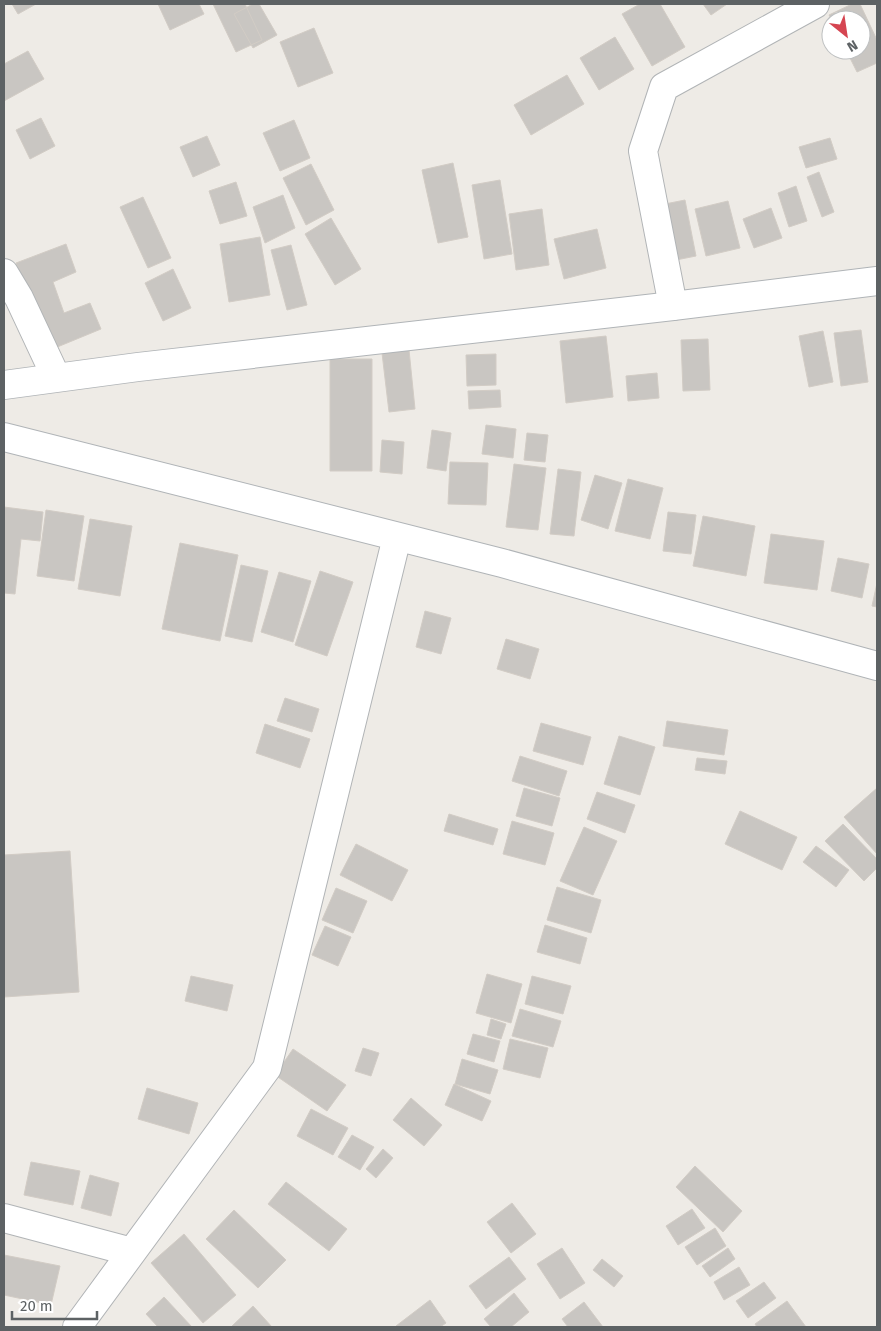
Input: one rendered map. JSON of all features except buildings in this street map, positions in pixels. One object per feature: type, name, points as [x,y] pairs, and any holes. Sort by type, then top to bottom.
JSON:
[{"type":"street","points":[[672,306],[643,151],[664,87],[815,4]]},
{"type":"street","points":[[4,273],[19,298],[56,378]]},
{"type":"street","points":[[4,386],[138,367],[877,281]]},
{"type":"street","points":[[4,437],[502,563],[877,666]]},
{"type":"street","points":[[77,1327],[267,1068],[397,536]]},
{"type":"street","points":[[4,1218],[132,1252]]}]
